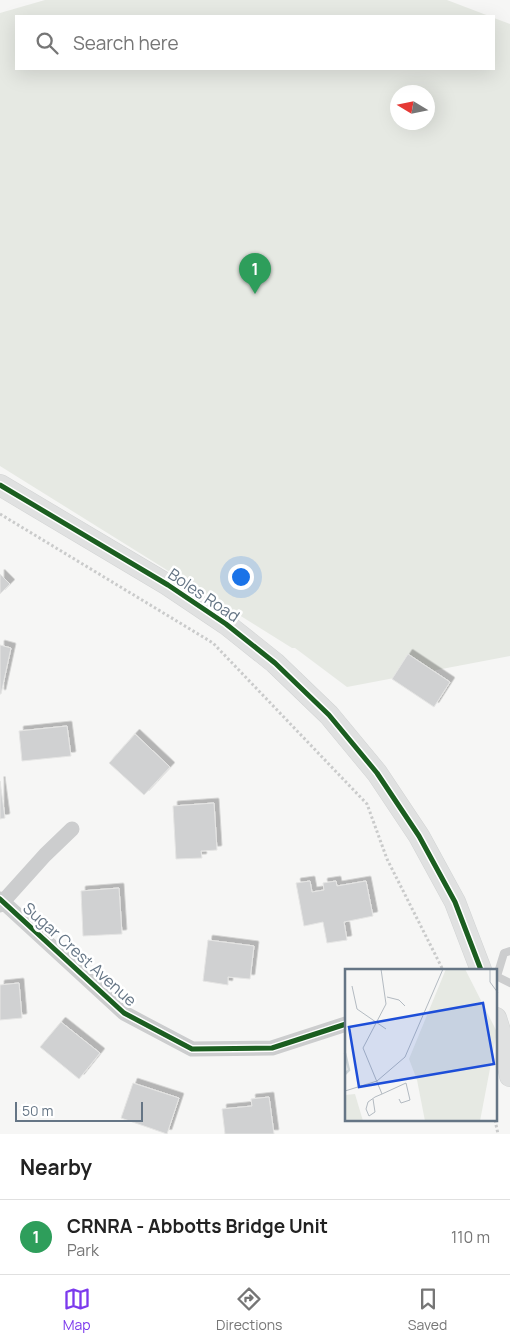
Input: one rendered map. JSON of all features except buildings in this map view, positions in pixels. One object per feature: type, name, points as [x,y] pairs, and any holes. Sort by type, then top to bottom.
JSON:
[{"type":"street","name":"Boles Road","points":[[0,485],[168,585],[226,624],[275,663],[329,715],[377,773],[419,836],[455,902],[481,969]]},
{"type":"street","points":[[1,902],[72,829]]},
{"type":"street","name":"Sugar Crest Avenue","points":[[1,902],[124,1013],[192,1049],[272,1048],[345,1024]]},
{"type":"street","points":[[498,1024],[510,1076]]},
{"type":"lane","points":[[498,970],[504,953],[510,951]]},
{"type":"lane","points":[[498,977],[510,983]]},
{"type":"path","points":[[0,514],[213,643],[367,804],[387,859],[443,969]]},
{"type":"shaded area","points":[[45,0],[447,0],[486,15],[15,15],[15,70],[495,70],[495,18],[510,24],[510,656],[347,687],[295,648],[292,648],[0,466],[0,13]]},
{"type":"cycle path","points":[[0,485],[168,585],[226,624],[275,663],[329,715],[377,773],[419,836],[455,902],[481,969]]},
{"type":"cycle path","points":[[0,899],[124,1013],[192,1049],[272,1048],[345,1024]]},
{"type":"place","name":"CRNRA - Abbotts Bridge Unit","points":[[255,294]]}]
